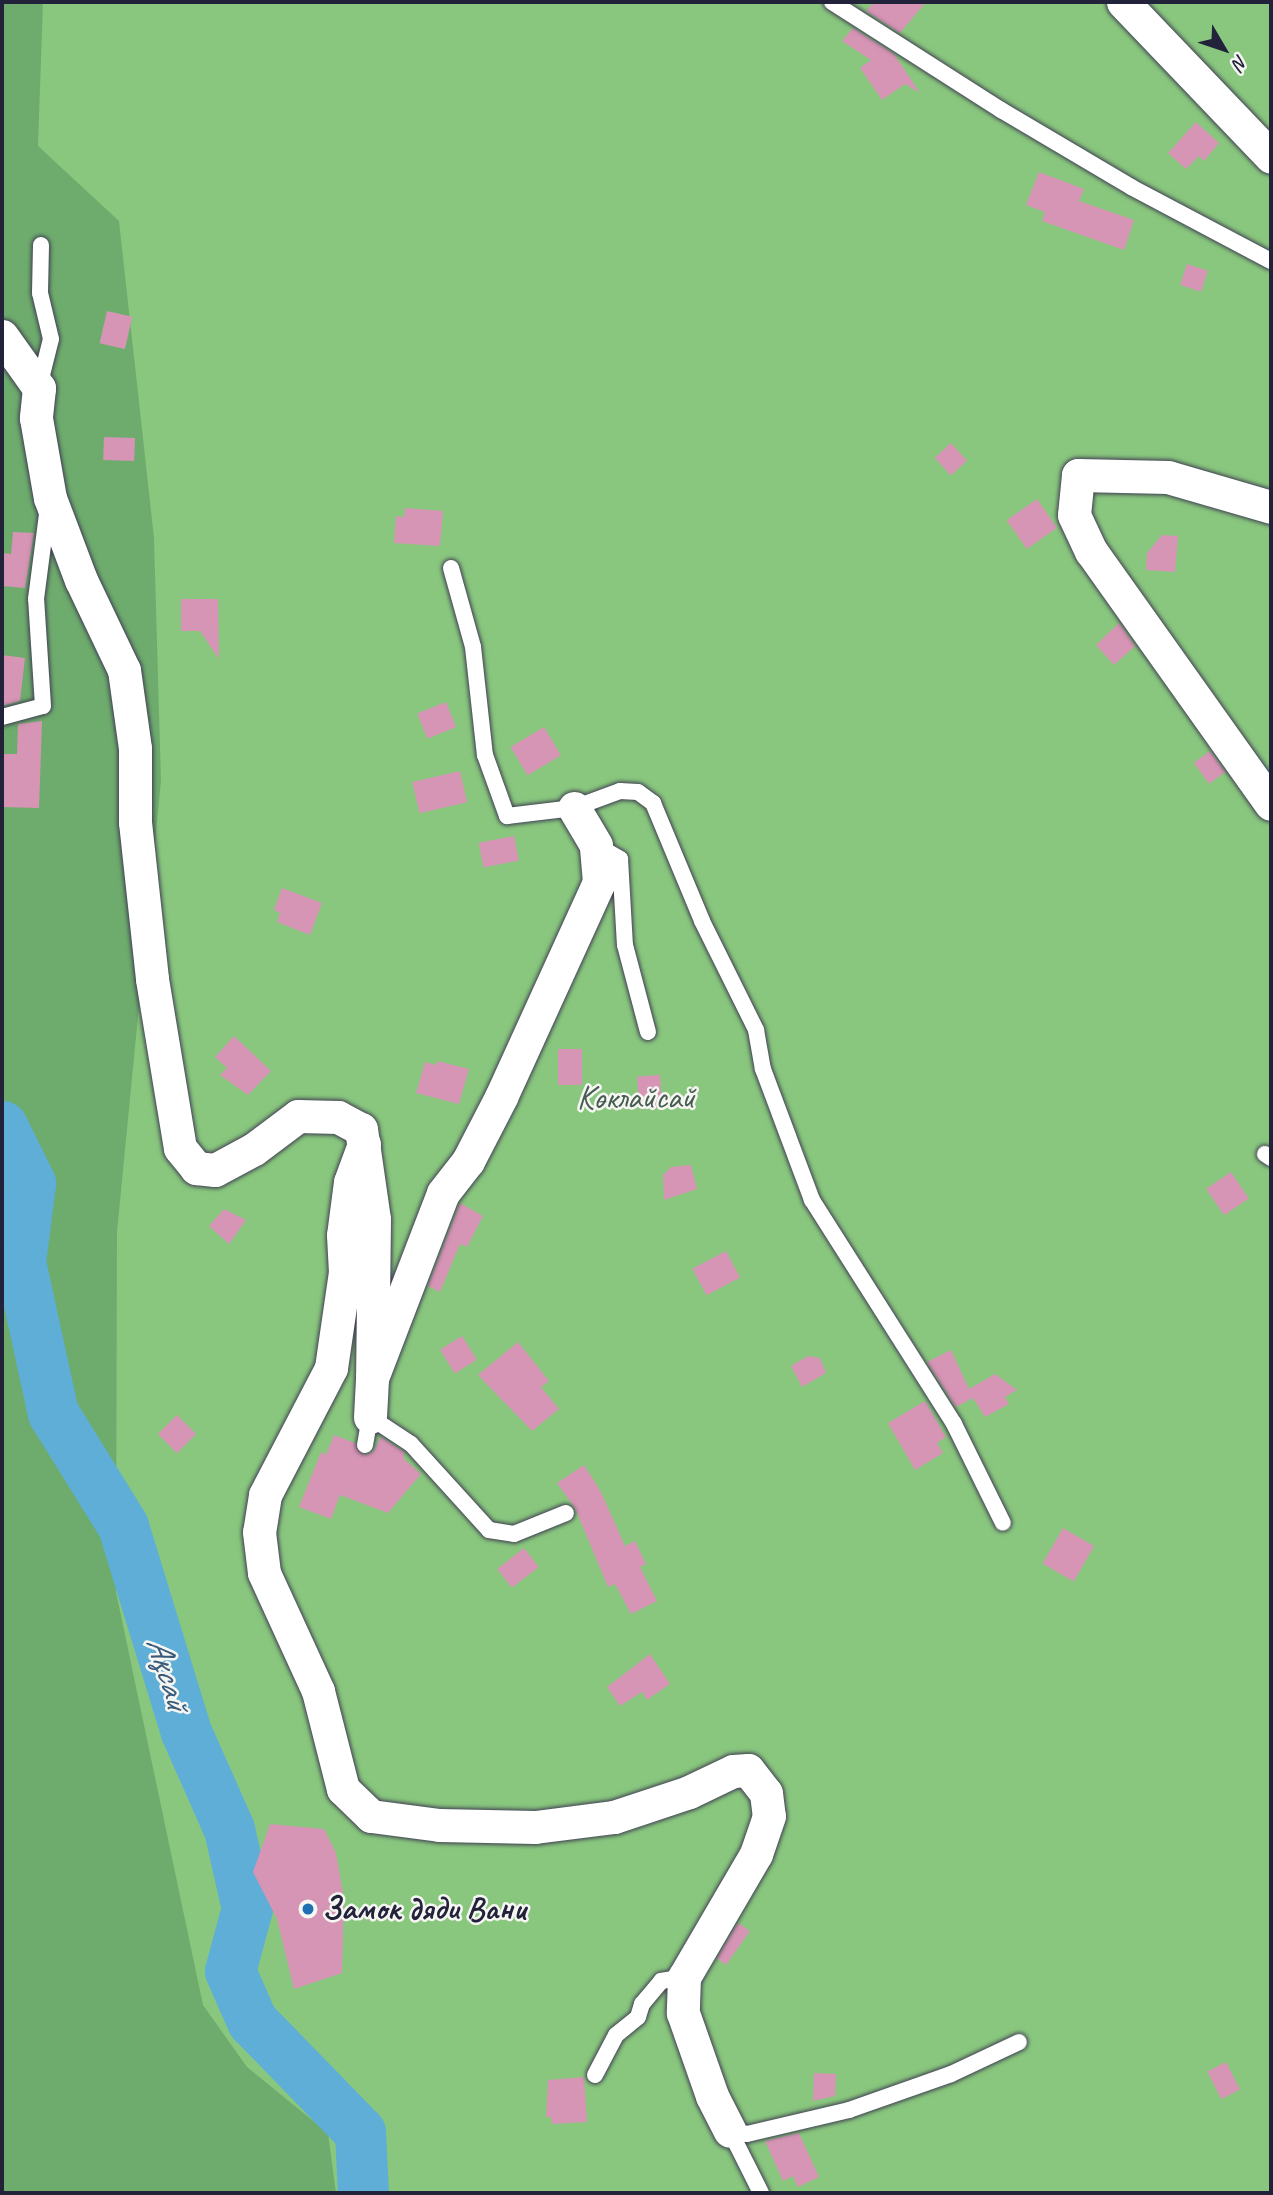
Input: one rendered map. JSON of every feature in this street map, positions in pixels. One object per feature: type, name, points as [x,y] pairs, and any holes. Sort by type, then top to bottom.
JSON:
[{"type":"street","points":[[1123,2],[1271,157]]},
{"type":"street","points":[[2,336],[38,388],[36,418],[50,498],[81,580],[124,670],[135,748],[135,822],[152,979],[180,1148],[196,1168],[215,1170],[254,1149],[298,1116],[338,1117],[361,1129],[374,1219],[372,1378],[367,1431]]},
{"type":"street","points":[[1271,507],[1168,477],[1078,475],[1074,515],[1091,551],[1271,804]]},
{"type":"street","points":[[372,1378],[443,1193],[467,1161],[495,1108],[589,910],[599,882],[596,845],[574,808]]},
{"type":"street","points":[[364,1144],[350,1182],[343,1235],[345,1272],[331,1368],[265,1495],[259,1532],[264,1573],[318,1690],[343,1789],[371,1816],[439,1825],[535,1826],[614,1817],[689,1792],[733,1771],[748,1770],[766,1793],[769,1816],[756,1854],[684,1977],[683,2013],[730,2131]]},
{"type":"lane","points":[[832,2],[1001,110],[1131,187],[1271,261]]},
{"type":"lane","points":[[38,388],[51,339],[40,293],[41,246]]},
{"type":"lane","points":[[2,717],[43,706],[36,599],[50,498]]},
{"type":"lane","points":[[450,568],[472,648],[485,755],[507,816],[574,808],[620,792],[638,792],[653,803],[702,921],[756,1030],[763,1069],[812,1200],[954,1424],[1003,1523]]},
{"type":"lane","points":[[596,845],[620,859],[625,945],[648,1032]]},
{"type":"lane","points":[[367,1431],[411,1444],[489,1530],[514,1534],[566,1513]]},
{"type":"lane","points":[[595,2075],[616,2035],[638,2017],[642,2004],[661,1981],[684,1977]]},
{"type":"lane","points":[[730,2131],[747,2134],[849,2110],[951,2074],[1019,2042]]},
{"type":"lane","points":[[730,2131],[761,2193]]},
{"type":"green space","name":"Көклайсай","points":[[2,2],[1271,2],[1271,2193],[2,2193]]},
{"type":"green space","points":[[2,2],[43,2],[38,146],[119,221],[154,538],[161,781],[117,1232],[116,1592],[203,2005],[247,2067],[328,2133],[336,2193],[2,2193]]},
{"type":"building","points":[[874,2],[926,2],[900,33],[866,11]]},
{"type":"building","points":[[853,28],[894,54],[920,93],[905,84],[882,100],[860,68],[871,60],[842,41]]},
{"type":"building","points":[[1196,122],[1219,143],[1204,161],[1199,156],[1186,169],[1168,153]]},
{"type":"building","points":[[1039,172],[1084,189],[1079,201],[1134,220],[1124,250],[1042,221],[1045,212],[1026,205]]},
{"type":"building","points":[[1187,264],[1208,271],[1201,292],[1180,285]]},
{"type":"building","points":[[107,311],[132,317],[125,349],[100,343]]},
{"type":"building","points":[[104,437],[135,438],[134,461],[103,460]]},
{"type":"building","points":[[951,443],[967,461],[951,476],[935,458]]},
{"type":"building","points":[[1037,499],[1057,528],[1027,549],[1007,520]]},
{"type":"building","points":[[405,508],[443,511],[440,546],[394,543],[396,516],[404,517]]},
{"type":"building","points":[[13,532],[34,533],[25,588],[2,586],[2,553],[11,554]]},
{"type":"building","points":[[1162,535],[1178,536],[1175,572],[1146,570],[1147,553]]},
{"type":"building","points":[[181,599],[218,599],[219,659],[200,631],[181,631]]},
{"type":"building","points":[[1119,623],[1135,646],[1114,665],[1096,645]]},
{"type":"building","points":[[2,655],[25,658],[20,701],[2,706]]},
{"type":"building","points":[[446,702],[456,727],[427,739],[417,714]]},
{"type":"building","points":[[42,721],[39,808],[2,807],[2,754],[17,754],[18,724]]},
{"type":"building","points":[[544,727],[561,755],[528,775],[511,747]]},
{"type":"building","points":[[1210,751],[1225,772],[1209,784],[1194,763]]},
{"type":"building","points":[[460,771],[467,802],[419,813],[412,782]]},
{"type":"building","points":[[514,836],[519,861],[483,867],[479,843]]},
{"type":"building","points":[[282,888],[322,903],[310,935],[277,922],[280,913],[274,910]]},
{"type":"building","points":[[234,1036],[271,1071],[248,1095],[220,1075],[227,1068],[215,1057]]},
{"type":"building","points":[[558,1049],[582,1049],[582,1085],[558,1085]]},
{"type":"building","points":[[437,1061],[469,1069],[459,1104],[416,1093],[425,1062],[436,1065]]},
{"type":"building","points":[[660,1075],[662,1107],[639,1109],[637,1077]]},
{"type":"building","points":[[691,1165],[697,1189],[664,1200],[663,1175],[671,1167]]},
{"type":"building","points":[[1231,1172],[1249,1199],[1224,1215],[1206,1189]]},
{"type":"building","points":[[460,1203],[483,1216],[467,1247],[460,1244],[440,1292],[428,1286]]},
{"type":"building","points":[[224,1209],[246,1220],[229,1244],[209,1226]]},
{"type":"building","points":[[726,1251],[740,1277],[707,1295],[692,1269]]},
{"type":"building","points":[[462,1336],[477,1360],[455,1374],[440,1350]]},
{"type":"building","points":[[518,1342],[549,1381],[541,1387],[559,1409],[532,1431],[478,1375]]},
{"type":"building","points":[[951,1350],[969,1389],[995,1374],[1017,1390],[1005,1397],[1009,1404],[985,1417],[973,1398],[956,1407],[927,1362]]},
{"type":"building","points":[[808,1356],[820,1358],[826,1373],[802,1387],[791,1366]]},
{"type":"building","points":[[925,1401],[946,1437],[937,1443],[943,1453],[915,1470],[888,1423]]},
{"type":"building","points":[[177,1415],[196,1434],[177,1453],[158,1434]]},
{"type":"building","points":[[334,1435],[355,1443],[364,1455],[373,1452],[381,1437],[404,1452],[404,1459],[421,1474],[388,1513],[340,1495],[331,1519],[299,1507],[321,1452],[326,1455]]},
{"type":"building","points":[[584,1465],[601,1492],[625,1546],[635,1541],[646,1564],[640,1567],[657,1601],[631,1614],[615,1584],[608,1587],[575,1508],[557,1483]]},
{"type":"building","points":[[1063,1528],[1094,1546],[1074,1582],[1042,1564]]},
{"type":"building","points":[[524,1548],[539,1567],[512,1588],[497,1569]]},
{"type":"building","points":[[650,1654],[670,1684],[647,1700],[642,1692],[620,1706],[607,1687]]},
{"type":"building","name":"Замок дяди Вани","points":[[270,1824],[324,1829],[336,1853],[344,1899],[342,1973],[294,1989],[277,1919],[253,1872]]},
{"type":"building","points":[[738,1923],[750,1931],[726,1965],[717,1958]]},
{"type":"building","points":[[1226,2062],[1240,2090],[1221,2099],[1207,2072]]},
{"type":"building","points":[[814,2073],[836,2074],[835,2096],[813,2101]]},
{"type":"building","points":[[584,2077],[587,2122],[552,2124],[551,2117],[546,2117],[548,2080]]},
{"type":"building","points":[[799,2133],[819,2177],[798,2187],[793,2176],[783,2181],[765,2141]]},
{"type":"waterway","name":"Ақсай","points":[[2,1126],[30,1183],[20,1262],[53,1413],[123,1526],[186,1732],[229,1829],[247,1908],[230,1971],[252,2021],[360,2132],[363,2193]]},
{"type":"place","name":"Замок дяди Вани","points":[[308,1909]]}]
